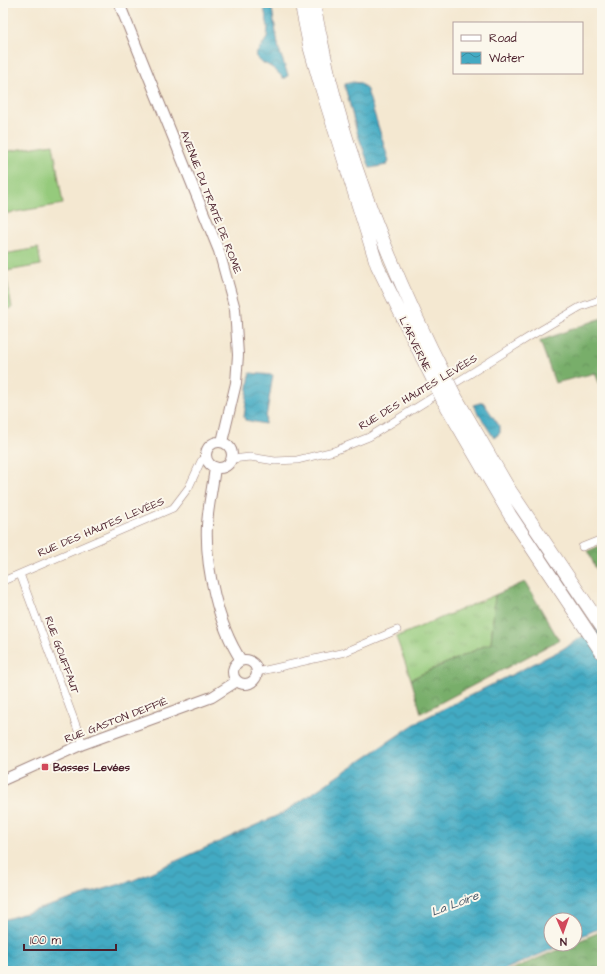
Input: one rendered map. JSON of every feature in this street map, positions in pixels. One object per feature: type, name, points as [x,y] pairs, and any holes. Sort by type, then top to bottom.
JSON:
[{"type":"highway","name":"L'ARVERNE","points":[[301,3],[310,48],[320,83],[377,265],[442,385],[494,489],[602,652]]},
{"type":"highway","name":"L'ARVERNE","points":[[313,3],[331,81],[359,171],[393,263],[442,385]]},
{"type":"highway","name":"L'ARVERNE","points":[[448,397],[602,627]]},
{"type":"main road","name":"AVENUE DU TRAITÉ DE ROME","points":[[119,3],[219,251],[235,309],[238,349],[236,383],[222,442]]},
{"type":"main road","points":[[222,442],[231,448],[232,459],[223,467],[215,467],[206,457],[207,449],[210,446],[222,442]]},
{"type":"main road","points":[[215,467],[207,526],[210,563],[225,631],[241,660]]},
{"type":"main road","points":[[241,660],[252,662],[257,672],[256,678],[251,682],[244,684],[237,681],[233,670],[235,665],[241,660]]},
{"type":"main road","name":"RUE GASTON DEFFIÉ","points":[[3,780],[83,744],[212,697],[237,681]]},
{"type":"street","name":"RUE DES HAUTES LEVÉES","points":[[232,459],[250,457],[275,461],[297,460],[334,451],[369,436],[535,333],[580,307],[602,300]]},
{"type":"street","name":"RUE DES HAUTES LEVÉES","points":[[3,581],[173,508],[189,487],[202,461],[206,457]]},
{"type":"street","points":[[582,547],[602,539]]},
{"type":"street","name":"RUE GOUFFAUT","points":[[20,574],[83,744]]},
{"type":"street","points":[[257,672],[345,652],[397,630]]},
{"type":"green space","points":[[53,144],[63,204],[3,214],[3,152]]},
{"type":"green space","points":[[38,248],[41,265],[7,271],[4,254]]},
{"type":"green space","points":[[6,274],[12,308],[3,310],[3,275]]},
{"type":"green space","points":[[602,318],[602,390],[595,373],[555,383],[540,341]]},
{"type":"green space","points":[[602,545],[602,576],[595,567],[588,551]]},
{"type":"green space","points":[[525,582],[559,640],[421,713],[411,679],[491,643],[495,595]]},
{"type":"green space","points":[[495,595],[491,643],[411,679],[396,637]]},
{"type":"green space","points":[[602,931],[602,971],[508,971],[553,952],[583,952],[583,939]]},
{"type":"water","points":[[263,3],[271,3],[279,50],[288,75],[286,78],[283,78],[276,70],[260,61],[256,54],[267,38],[268,27]]},
{"type":"water","points":[[353,82],[361,83],[367,90],[389,161],[387,165],[370,168],[357,132],[345,87],[345,84]]},
{"type":"water","points":[[250,373],[273,375],[265,424],[245,420],[244,417]]},
{"type":"water","points":[[483,402],[500,427],[500,433],[494,438],[473,405]]},
{"type":"water","name":"La Loire","points":[[602,624],[602,927],[583,935],[583,912],[543,912],[543,952],[546,952],[502,971],[3,971],[3,920],[134,880],[283,813],[419,721],[561,650]]},
{"type":"place","name":"Basses Levées","points":[[45,767]]}]
